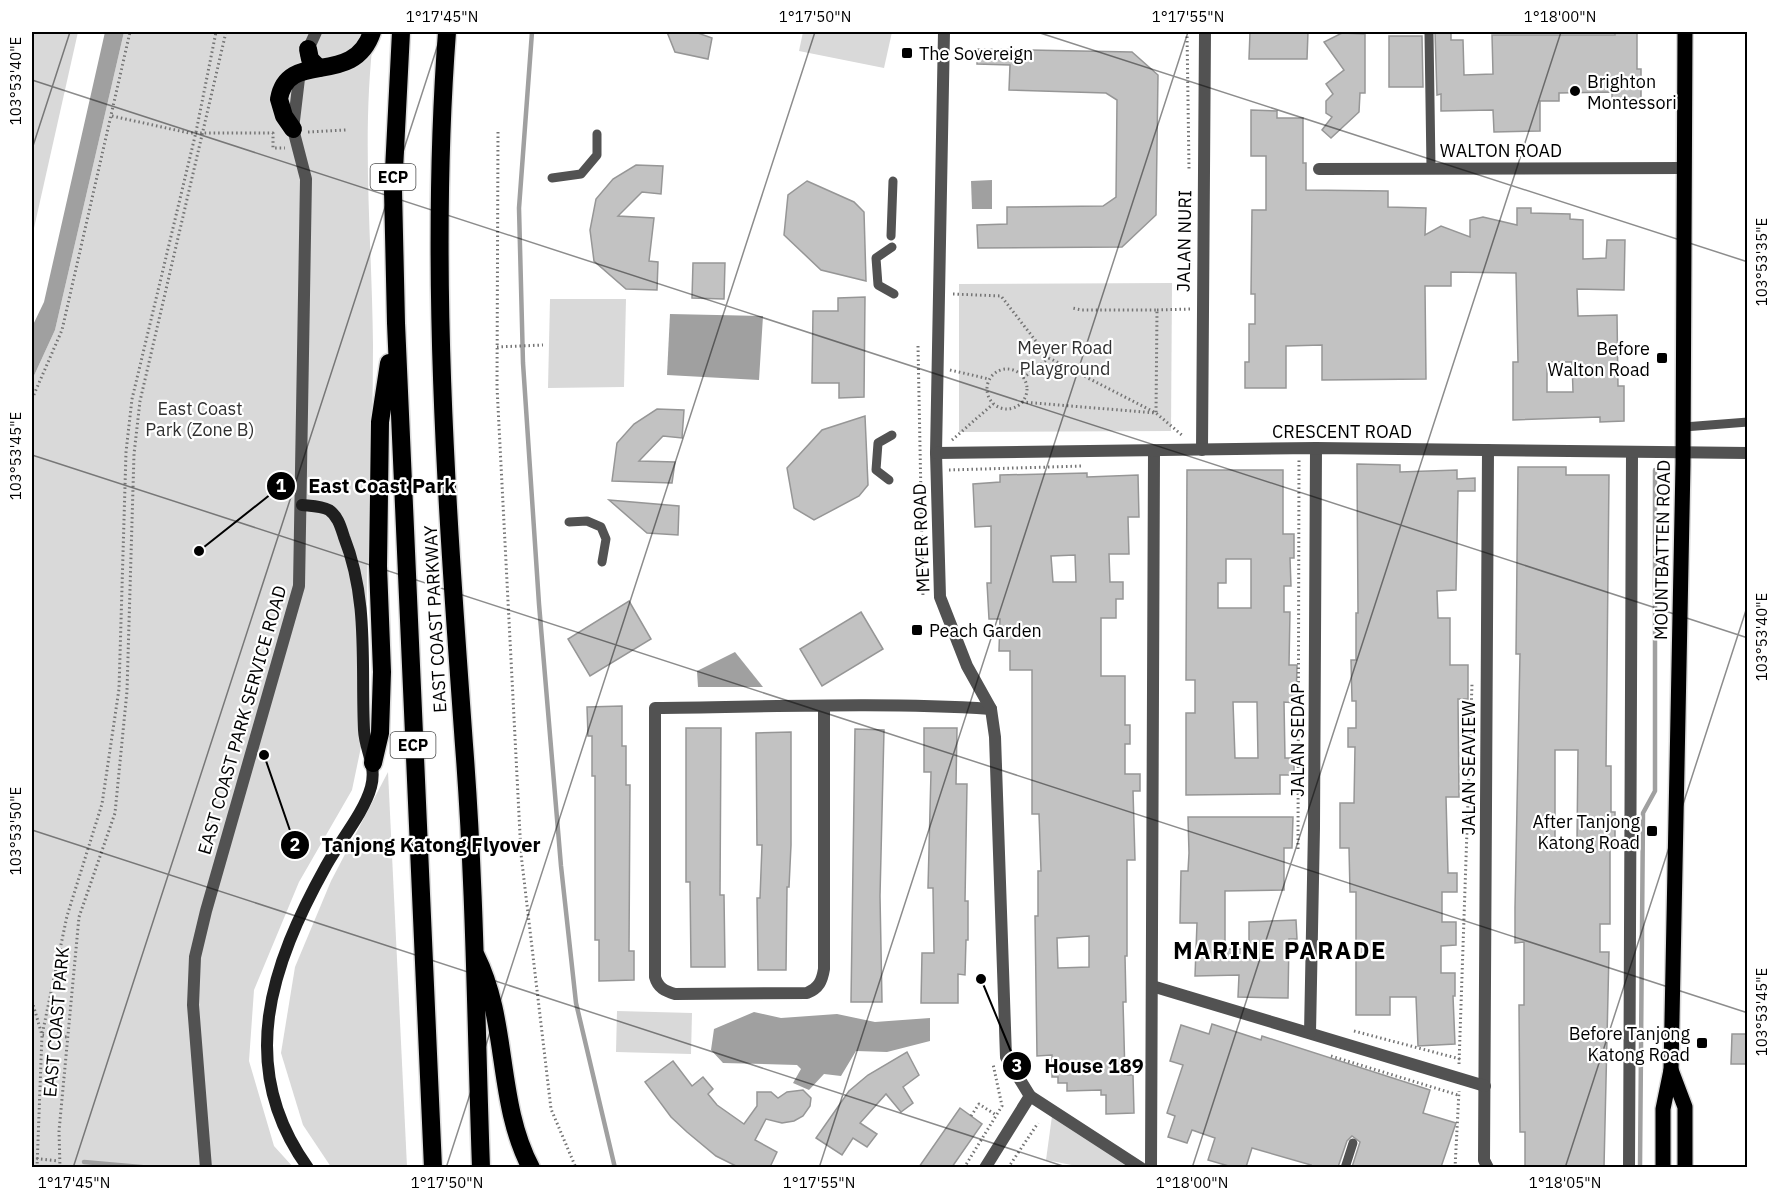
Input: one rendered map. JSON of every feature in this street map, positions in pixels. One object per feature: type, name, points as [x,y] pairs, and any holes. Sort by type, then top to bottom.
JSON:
[{"type":"highway","points":[[294,131],[284,116],[279,99],[286,80],[298,74],[353,60],[362,53],[372,32]]},
{"type":"highway","name":"EAST COAST PARKWAY","points":[[401,32],[393,179],[396,323],[433,1167]]},
{"type":"highway","name":"EAST COAST PARKWAY","points":[[447,32],[441,115],[444,383],[473,949],[481,1167]]},
{"type":"highway","points":[[308,49],[310,59],[319,68]]},
{"type":"highway","points":[[373,764],[380,733],[382,672],[378,566],[380,422],[396,323]]},
{"type":"highway","points":[[473,949],[492,993],[512,1116],[523,1153],[531,1167]]},
{"type":"main road","name":"MOUNTBATTEN ROAD","points":[[1663,1167],[1663,1109],[1671,1070],[1684,427],[1685,32]]},
{"type":"main road","points":[[302,505],[329,510],[336,517],[356,567],[363,642],[364,734],[373,764],[366,800],[320,877],[295,930],[274,987],[268,1015],[267,1072],[272,1092],[295,1150],[308,1167]]},
{"type":"main road","name":"MOUNTBATTEN ROAD","points":[[1671,1070],[1685,1107],[1685,1167]]},
{"type":"street","points":[[298,74],[316,32]]},
{"type":"street","name":"MEYER ROAD","points":[[944,32],[936,453],[940,597],[967,666],[991,709],[995,737],[1006,1057],[1030,1096]]},
{"type":"street","name":"JALAN NURI","points":[[1202,450],[1201,309],[1205,32]]},
{"type":"street","name":"EAST COAST PARK SERVICE ROAD","points":[[206,1167],[193,1005],[195,957],[206,911],[299,586],[306,179],[294,131]]},
{"type":"street","name":"WALTON ROAD","points":[[1319,169],[1683,168]]},
{"type":"street","name":"CRESCENT ROAD","points":[[936,453],[1202,450],[1316,454],[1488,450],[1748,453]]},
{"type":"street","name":"JALAN SEAVIEW","points":[[1488,450],[1484,1160],[1488,1167]]},
{"type":"street","points":[[1151,1167],[1154,452]]},
{"type":"street","name":"MOUNTBATTEN ROAD","points":[[1629,1167],[1632,453]]},
{"type":"street","name":"JALAN SEDAP","points":[[1310,1033],[1314,828],[1316,454]]},
{"type":"street","points":[[824,707],[825,969],[822,980],[816,989],[807,993],[675,994],[665,991],[657,984],[655,977],[655,708],[824,707],[991,709]]},
{"type":"street","points":[[1152,986],[1485,1086]]},
{"type":"street","points":[[985,1167],[1030,1096],[1141,1167]]},
{"type":"lane","points":[[1430,34],[1431,168]]},
{"type":"lane","points":[[552,178],[581,174],[597,155],[597,134]]},
{"type":"lane","points":[[891,236],[892,181]]},
{"type":"lane","points":[[892,247],[876,258],[878,285],[894,294]]},
{"type":"lane","points":[[1684,427],[1748,422]]},
{"type":"lane","points":[[889,480],[876,470],[878,443],[892,435]]},
{"type":"lane","points":[[569,522],[587,521],[601,527],[606,539],[602,562]]},
{"type":"lane","points":[[1346,1167],[1353,1143]]},
{"type":"path","points":[[32,399],[62,330],[130,32]]},
{"type":"path","points":[[37,1167],[42,1035],[67,916],[102,804],[119,689],[126,452],[132,399],[196,132],[216,32]]},
{"type":"path","name":"EAST COAST PARK","points":[[60,1167],[59,1131],[79,916],[115,813],[127,691],[135,454],[140,401],[226,32]]},
{"type":"path","points":[[112,116],[204,134],[273,133],[273,148],[286,148],[286,132],[346,130]]},
{"type":"path","points":[[498,132],[497,347],[521,854],[551,1109],[576,1167]]},
{"type":"path","points":[[939,294],[1001,296],[1049,358],[1156,413],[1190,441]]},
{"type":"path","points":[[1072,308],[1082,310],[1201,309]]},
{"type":"path","points":[[1156,413],[1157,310]]},
{"type":"path","points":[[497,347],[543,345]]},
{"type":"path","points":[[918,346],[923,598]]},
{"type":"path","points":[[1023,378],[1049,358]]},
{"type":"path","points":[[938,368],[989,379]]},
{"type":"path","points":[[993,404],[987,392],[989,379],[1000,370],[1006,369],[1013,370],[1023,378],[1027,390],[1022,402]]},
{"type":"path","points":[[993,404],[1011,408],[1022,402],[1156,413]]},
{"type":"path","points":[[950,441],[993,404]]},
{"type":"path","points":[[1287,460],[1299,460],[1316,454]]},
{"type":"path","points":[[1298,850],[1299,460]]},
{"type":"path","points":[[937,470],[1086,466]]},
{"type":"path","points":[[1455,1167],[1472,677]]},
{"type":"path","points":[[32,1001],[42,1035]]},
{"type":"path","points":[[1348,1029],[1460,1059]]},
{"type":"path","points":[[42,1035],[68,1037]]},
{"type":"path","points":[[1324,1053],[1458,1095]]},
{"type":"path","points":[[964,1167],[1002,1106],[993,1062]]},
{"type":"path","points":[[971,1116],[979,1104],[996,1115]]},
{"type":"path","points":[[1008,1167],[1038,1123]]},
{"type":"path","points":[[32,1158],[59,1161]]},
{"type":"green space","points":[[32,32],[78,32],[32,237]]},
{"type":"green space","name":"East Coast Park (Zone B)","points":[[124,32],[374,32],[368,110],[373,401],[369,568],[367,563],[366,723],[352,790],[299,882],[254,990],[249,1061],[274,1146],[293,1167],[32,1167],[32,380],[55,330]]},
{"type":"green space","points":[[803,32],[892,32],[884,68],[799,51]]},
{"type":"green space","name":"Meyer Road Playground","points":[[1172,283],[1171,431],[959,432],[959,284]]},
{"type":"green space","points":[[550,299],[626,299],[624,387],[548,388]]},
{"type":"green space","points":[[388,772],[407,1167],[331,1167],[303,1125],[281,1053],[295,967],[331,881]]},
{"type":"green space","points":[[617,1011],[692,1013],[691,1054],[616,1052]]},
{"type":"green space","points":[[1052,1116],[1130,1167],[1082,1167],[1046,1160]]},
{"type":"shaded area","points":[[105,32],[124,32],[55,330],[32,380],[32,327],[44,302]]},
{"type":"shaded area","points":[[992,180],[992,209],[972,209],[971,181]]},
{"type":"shaded area","points":[[670,314],[763,316],[759,380],[667,375]]},
{"type":"shaded area","points":[[735,652],[763,687],[698,687],[697,671]]},
{"type":"shaded area","points":[[754,1012],[781,1018],[837,1014],[875,1022],[930,1018],[930,1041],[887,1052],[856,1051],[841,1076],[824,1074],[809,1090],[793,1083],[801,1069],[797,1065],[723,1063],[711,1050],[714,1029]]},
{"type":"building","points":[[667,32],[695,32],[712,38],[708,59],[675,52]]},
{"type":"building","points":[[1250,32],[1308,32],[1307,59],[1249,59]]},
{"type":"building","points":[[1435,32],[1451,32],[1451,40],[1463,40],[1464,75],[1493,74],[1492,35],[1615,35],[1615,32],[1637,32],[1637,69],[1641,69],[1641,101],[1612,101],[1612,92],[1559,93],[1559,101],[1540,101],[1540,131],[1494,132],[1493,110],[1441,111],[1441,94],[1437,95]]},
{"type":"building","points":[[1342,33],[1365,34],[1365,93],[1360,93],[1359,112],[1331,138],[1322,130],[1332,117],[1326,113],[1326,101],[1333,94],[1326,84],[1344,70],[1324,42]]},
{"type":"building","points":[[1389,36],[1422,36],[1423,87],[1389,87]]},
{"type":"building","points":[[978,49],[1132,52],[1158,75],[1156,215],[1122,247],[978,248],[977,225],[1007,224],[1007,207],[1103,206],[1116,197],[1117,100],[1106,93],[1009,90],[1010,65],[977,64]]},
{"type":"building","points":[[1251,110],[1277,111],[1277,118],[1303,118],[1303,163],[1306,163],[1306,190],[1388,191],[1388,207],[1426,208],[1425,235],[1441,226],[1470,237],[1470,220],[1483,217],[1517,225],[1517,208],[1531,208],[1531,213],[1570,214],[1570,219],[1583,220],[1583,259],[1606,258],[1607,240],[1625,240],[1624,290],[1577,289],[1578,316],[1617,315],[1618,386],[1624,386],[1624,421],[1600,422],[1600,417],[1513,420],[1513,362],[1518,362],[1516,273],[1451,272],[1451,286],[1425,286],[1426,379],[1322,380],[1322,345],[1286,346],[1286,388],[1245,388],[1245,362],[1249,362],[1249,324],[1255,324],[1255,294],[1251,294],[1252,210],[1266,210],[1266,156],[1251,156]],"holes":[[[1547,362],[1572,362],[1573,392],[1547,392]]]},
{"type":"building","points":[[636,165],[663,166],[661,194],[642,192],[618,216],[654,218],[649,261],[658,262],[657,290],[626,289],[594,261],[590,230],[596,199],[613,179]]},
{"type":"building","points":[[807,181],[854,202],[864,212],[866,281],[821,270],[784,235],[788,195]]},
{"type":"building","points":[[693,263],[725,263],[724,299],[692,298]]},
{"type":"building","points":[[865,297],[864,397],[839,398],[839,383],[812,383],[813,311],[838,311],[838,298]]},
{"type":"building","points":[[657,409],[684,410],[682,438],[663,436],[639,461],[675,462],[672,483],[612,481],[617,443],[634,424]]},
{"type":"building","points":[[865,416],[868,485],[859,496],[814,520],[794,508],[787,468],[822,430]]},
{"type":"building","points":[[1357,464],[1400,465],[1400,472],[1457,470],[1457,479],[1475,478],[1475,491],[1458,491],[1456,590],[1437,591],[1438,618],[1450,618],[1450,665],[1468,665],[1468,699],[1458,699],[1459,797],[1446,797],[1448,873],[1457,873],[1457,892],[1442,892],[1442,922],[1456,922],[1456,945],[1441,946],[1441,973],[1455,973],[1455,996],[1453,996],[1455,1044],[1418,1046],[1416,997],[1390,997],[1390,1015],[1356,1015],[1356,892],[1350,892],[1349,848],[1340,848],[1340,803],[1354,803],[1355,747],[1348,747],[1348,728],[1356,728],[1356,701],[1352,701],[1351,660],[1356,660],[1356,613],[1358,613]]},
{"type":"building","points":[[1518,467],[1566,467],[1566,475],[1609,475],[1606,766],[1611,766],[1611,812],[1615,812],[1615,848],[1610,848],[1610,924],[1600,924],[1600,952],[1609,952],[1604,1167],[1525,1167],[1525,1132],[1520,1132],[1519,1005],[1524,1005],[1524,942],[1515,943],[1520,654],[1516,654]],"holes":[[[1555,750],[1578,750],[1577,842],[1555,842]]]},
{"type":"building","points":[[1187,470],[1283,470],[1283,534],[1294,534],[1294,558],[1290,558],[1291,586],[1284,586],[1284,612],[1290,612],[1289,665],[1297,665],[1296,703],[1284,702],[1285,758],[1294,758],[1294,775],[1280,775],[1280,794],[1186,795],[1186,713],[1195,713],[1195,680],[1186,680]],"holes":[[[1226,559],[1251,559],[1251,608],[1218,608],[1218,583],[1226,583]],[[1233,702],[1257,702],[1258,758],[1235,758]]]},
{"type":"building","points":[[1087,473],[1087,477],[1138,475],[1139,517],[1128,517],[1129,554],[1109,554],[1110,582],[1123,582],[1123,599],[1116,599],[1116,618],[1101,618],[1101,676],[1125,676],[1125,725],[1130,725],[1130,744],[1125,744],[1125,774],[1140,774],[1140,791],[1133,791],[1135,860],[1127,860],[1126,1002],[1123,1002],[1125,1075],[1133,1075],[1134,1113],[1106,1114],[1106,1095],[1101,1095],[1101,1090],[1067,1091],[1067,1083],[1058,1083],[1058,1077],[1052,1077],[1052,1055],[1037,1056],[1035,916],[1038,916],[1038,871],[1041,871],[1039,814],[1032,814],[1032,670],[1010,670],[1010,651],[999,651],[1000,619],[989,619],[987,583],[991,583],[991,526],[975,527],[973,484],[1000,482],[1000,475]],"holes":[[[1075,555],[1076,582],[1053,582],[1051,556]],[[1089,936],[1089,967],[1058,968],[1057,938]]]},
{"type":"building","points":[[609,500],[679,506],[678,535],[647,533]]},
{"type":"building","points":[[629,601],[651,639],[590,676],[568,639]]},
{"type":"building","points":[[861,612],[883,649],[822,686],[800,649]]},
{"type":"building","points":[[622,706],[622,746],[626,746],[626,785],[630,785],[629,951],[634,951],[634,980],[599,981],[599,940],[595,940],[595,776],[592,776],[592,736],[588,736],[587,707]]},
{"type":"building","points":[[686,728],[721,728],[720,895],[724,895],[725,967],[691,967],[690,882],[686,882]]},
{"type":"building","points":[[924,728],[957,728],[956,784],[967,784],[965,901],[968,901],[968,940],[966,940],[965,975],[958,974],[958,1003],[921,1003],[922,953],[934,953],[933,888],[928,888],[931,772],[924,772]]},
{"type":"building","points":[[855,729],[884,730],[880,896],[882,1002],[851,1002]]},
{"type":"building","points":[[791,732],[791,845],[789,887],[787,887],[786,970],[758,970],[757,898],[760,898],[762,845],[757,845],[756,733]]},
{"type":"building","points":[[1188,817],[1293,817],[1292,848],[1284,848],[1284,890],[1225,891],[1225,949],[1249,949],[1249,922],[1296,920],[1297,939],[1289,939],[1288,998],[1238,997],[1239,975],[1195,976],[1197,923],[1180,923],[1181,871],[1188,871]]},
{"type":"building","points":[[1212,1024],[1261,1040],[1262,1036],[1430,1090],[1423,1113],[1456,1123],[1441,1167],[1352,1167],[1360,1142],[1352,1136],[1347,1141],[1338,1167],[1310,1167],[1311,1165],[1252,1148],[1246,1167],[1232,1167],[1208,1160],[1215,1138],[1192,1130],[1187,1143],[1168,1137],[1175,1116],[1167,1113],[1183,1065],[1170,1061],[1181,1025],[1209,1034]]},
{"type":"building","points":[[1732,1034],[1748,1034],[1748,1064],[1731,1064]]},
{"type":"building","points":[[907,1052],[919,1075],[903,1087],[913,1103],[901,1112],[886,1094],[860,1123],[877,1134],[867,1147],[853,1138],[842,1155],[816,1138],[849,1091],[868,1075]]},
{"type":"building","points":[[673,1061],[692,1086],[703,1077],[713,1089],[708,1094],[717,1105],[744,1124],[757,1106],[757,1092],[771,1092],[778,1098],[787,1092],[803,1090],[811,1098],[810,1106],[803,1116],[794,1121],[782,1123],[766,1119],[755,1140],[777,1152],[770,1167],[738,1167],[716,1156],[687,1132],[671,1117],[645,1082]]},
{"type":"building","points":[[960,1108],[982,1124],[952,1167],[919,1167]]},
{"type":"waterway","points":[[532,32],[519,208],[523,363],[539,604],[561,866],[576,1003],[615,1168]]},
{"type":"waterway","points":[[1640,1168],[1643,813],[1655,791],[1655,470]]},
{"type":"waterway","points":[[84,1162],[152,1168]]},
{"type":"place","name":"The Sovereign","points":[[907,53]]},
{"type":"place","name":"Brighton Montessori","points":[[1575,91]]},
{"type":"place","name":"Before Walton Road","points":[[1662,358]]},
{"type":"place","name":"East Coast Park","points":[[199,551]]},
{"type":"place","name":"Peach Garden","points":[[917,630]]},
{"type":"place","name":"Tanjong Katong Flyover","points":[[264,755]]},
{"type":"place","name":"After Tanjong Katong Road","points":[[1652,831]]},
{"type":"place","name":"House 189","points":[[981,979]]},
{"type":"place","name":"Before Tanjong Katong Road","points":[[1702,1043]]},
{"type":"district","name":"MARINE PARADE","points":[[1280,950]]}]
